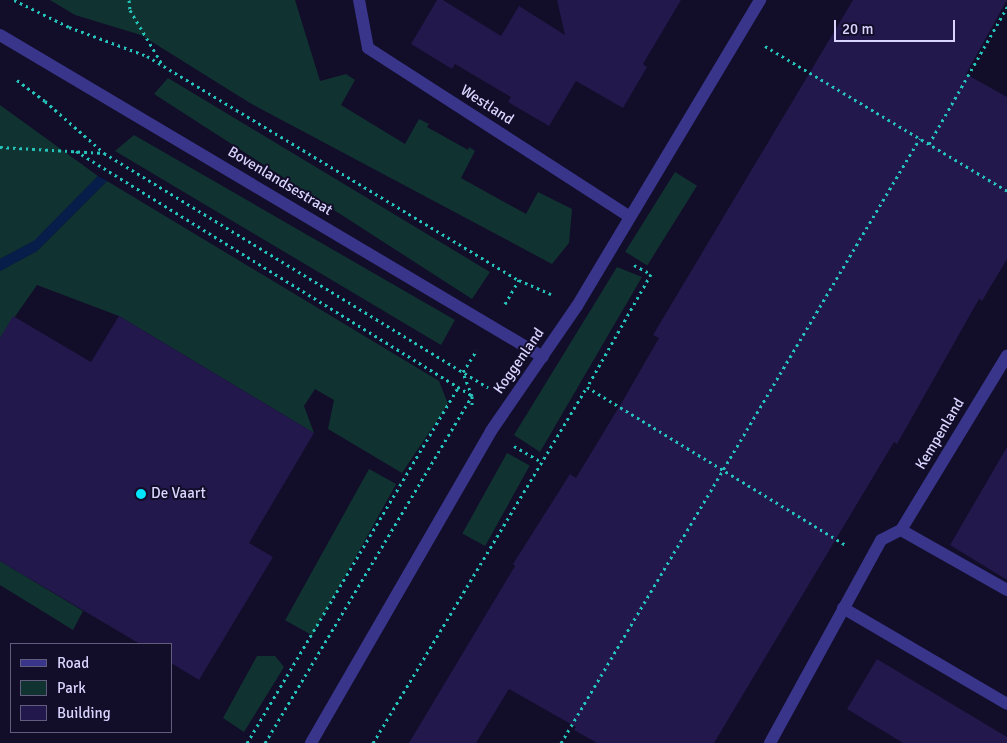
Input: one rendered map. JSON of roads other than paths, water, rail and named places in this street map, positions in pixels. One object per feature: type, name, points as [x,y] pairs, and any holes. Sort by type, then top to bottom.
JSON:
[{"type":"street","name":"Westland","points":[[359,0],[368,48],[629,216]]},
{"type":"street","name":"Koggenland","points":[[311,743],[491,431],[577,306],[629,216],[760,0]]},
{"type":"street","name":"Bovenlandsestraat","points":[[0,35],[543,357]]},
{"type":"street","name":"Kempenland","points":[[770,743],[881,540],[901,530],[1007,356]]},
{"type":"street","points":[[901,530],[1007,590]]},
{"type":"street","points":[[843,608],[1007,704]]},
{"type":"water","points":[[98,176],[107,181],[37,251],[0,271],[0,259],[34,241]]},
{"type":"place","name":"De Vaart","points":[[141,494]]}]
